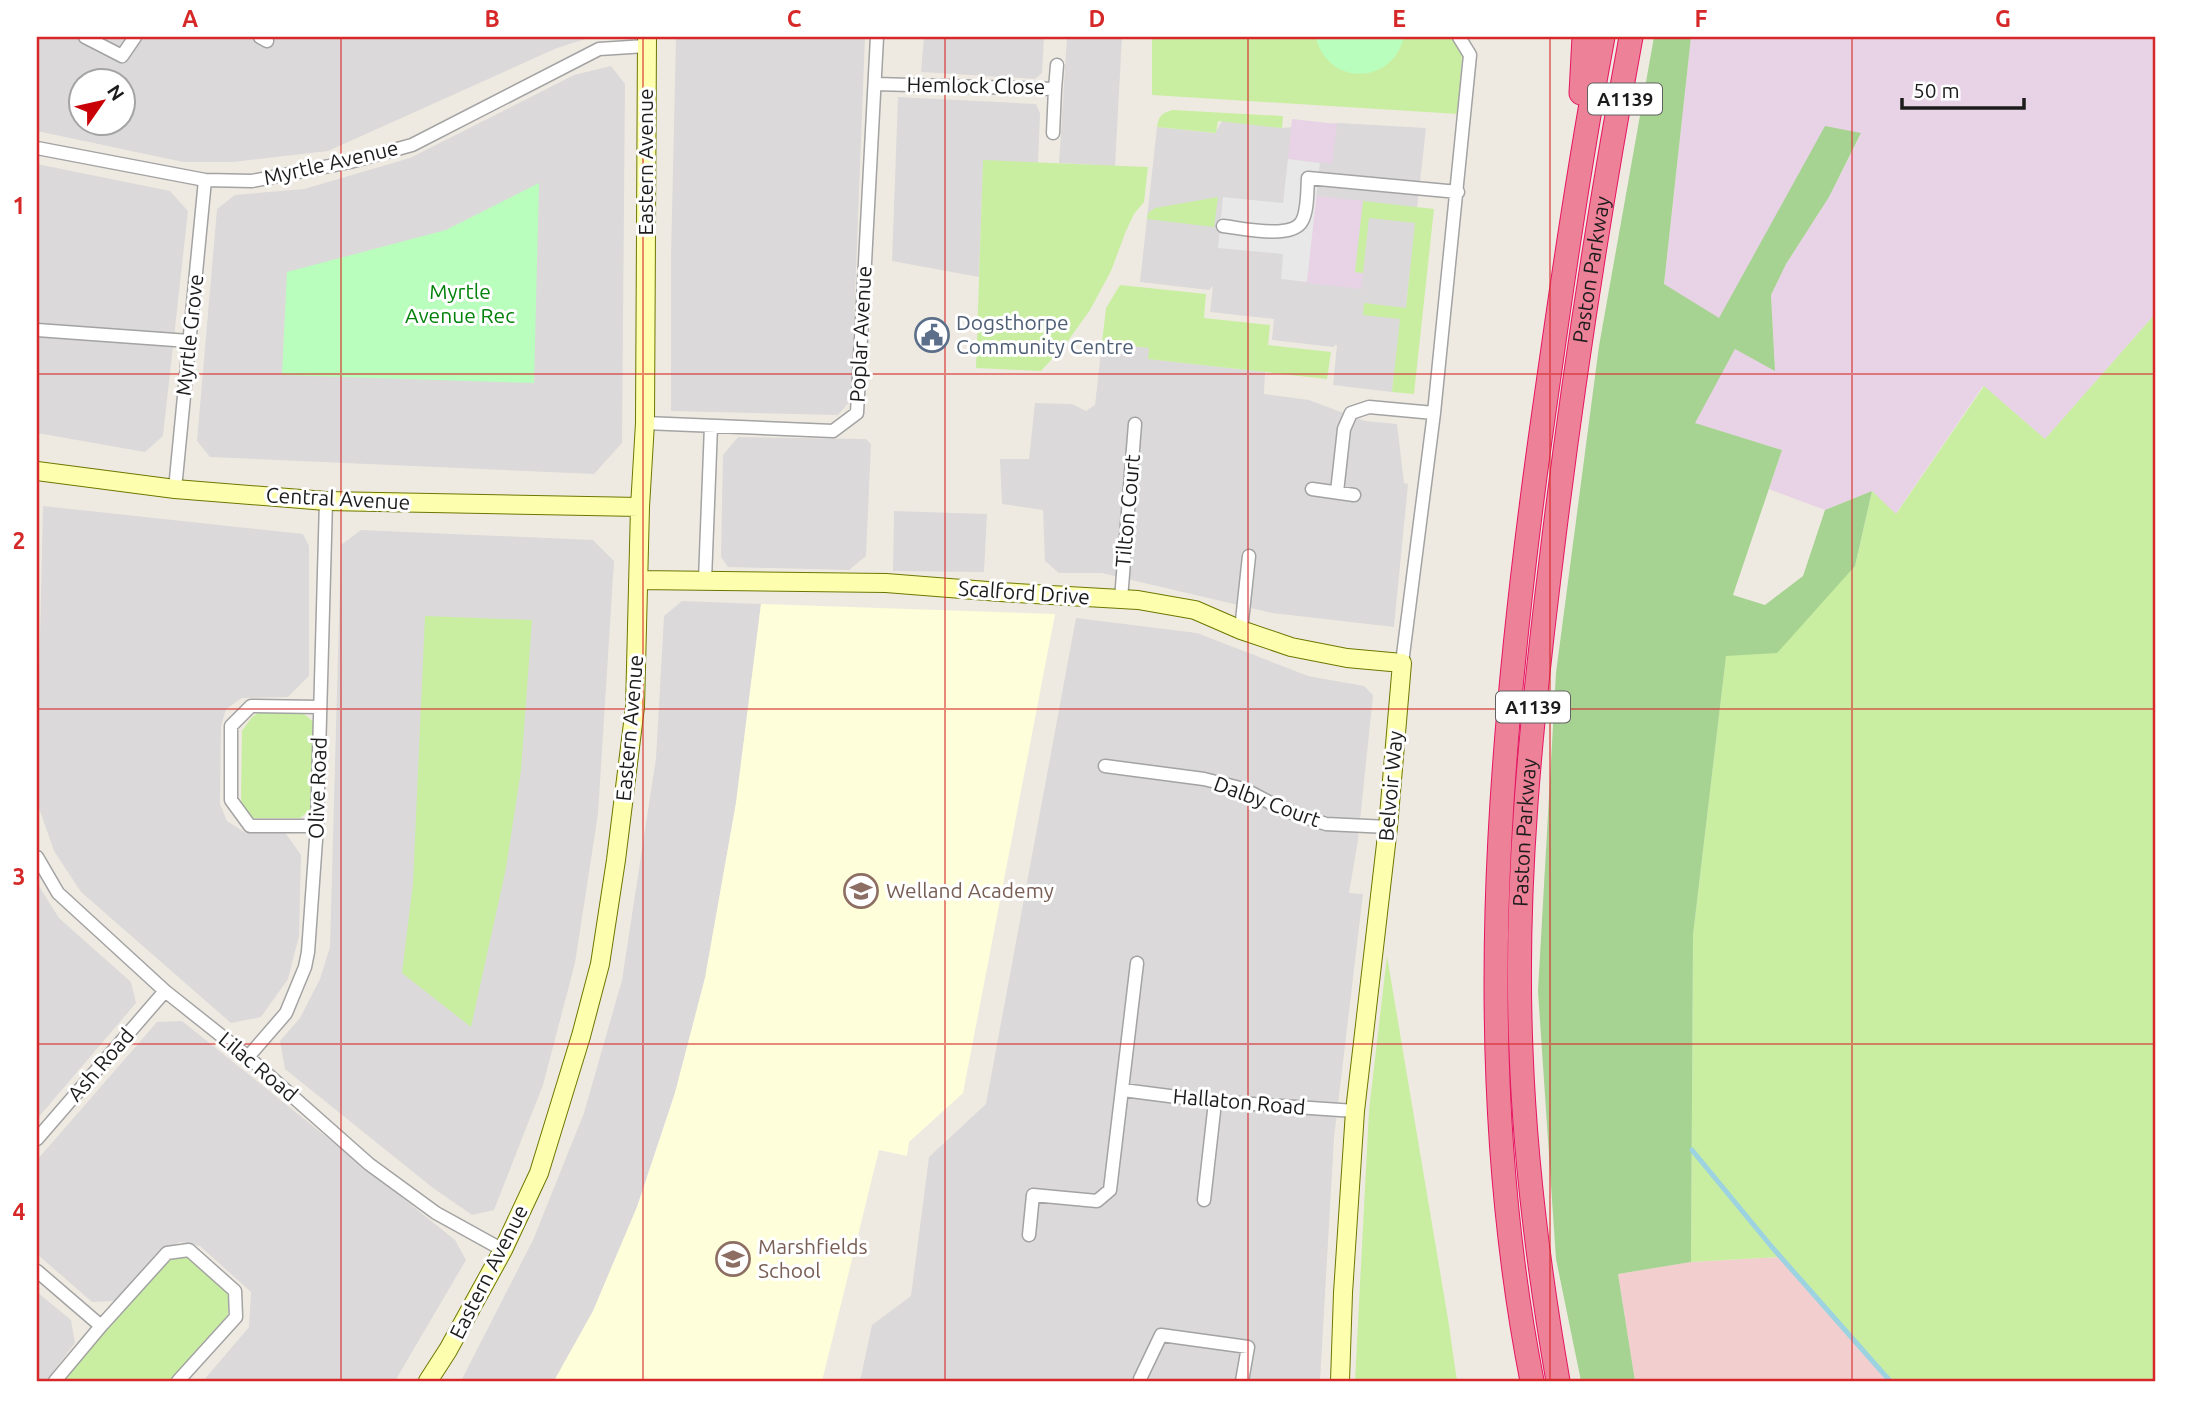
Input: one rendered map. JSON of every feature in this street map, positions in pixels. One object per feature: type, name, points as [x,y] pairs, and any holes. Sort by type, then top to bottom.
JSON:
[{"type":"highway","name":"A1139","points":[[1581,156],[1584,37]]},
{"type":"highway","name":"Paston Parkway","points":[[1532,1381],[1511,1245],[1502,1142],[1496,1049],[1496,920],[1511,675],[1533,492],[1581,156],[1603,37]]},
{"type":"highway","name":"Paston Parkway","points":[[1558,1381],[1537,1242],[1526,1143],[1521,1047],[1521,918],[1525,805],[1535,691],[1561,480],[1608,162],[1631,37]]},
{"type":"highway","name":"A1139","points":[[1608,162],[1641,37]]},
{"type":"street","points":[[85,37],[122,56],[135,37]]},
{"type":"street","name":"Poplar Avenue","points":[[645,423],[833,431],[857,413],[877,37]]},
{"type":"street","name":"Belvoir Way","points":[[1340,1381],[1343,1286],[1355,1111],[1388,827],[1402,663],[1434,413],[1458,192],[1470,55],[1459,37]]},
{"type":"street","name":"Myrtle Avenue","points":[[37,148],[205,180],[252,181],[350,162],[412,145],[598,49],[646,41]]},
{"type":"street","name":"Eastern Avenue","points":[[428,1381],[503,1250],[539,1173],[600,964],[617,860],[635,708],[645,423],[646,41]]},
{"type":"street","name":"Hemlock Close","points":[[875,84],[1055,89],[1058,65]]},
{"type":"street","points":[[1053,133],[1055,89]]},
{"type":"street","points":[[1223,226],[1278,232],[1297,228],[1303,220],[1308,178],[1458,192]]},
{"type":"street","name":"Myrtle Grove","points":[[175,489],[205,180]]},
{"type":"street","points":[[37,330],[189,341]]},
{"type":"street","points":[[1337,492],[1344,429],[1351,413],[1369,407],[1434,413]]},
{"type":"street","name":"Tilton Court","points":[[1121,599],[1135,424]]},
{"type":"street","points":[[705,580],[711,426]]},
{"type":"street","name":"Central Avenue","points":[[37,471],[175,489],[326,501],[640,506]]},
{"type":"street","points":[[1312,489],[1354,495]]},
{"type":"street","name":"Olive Road","points":[[248,1057],[286,1013],[305,967],[308,952],[317,826],[326,501]]},
{"type":"street","points":[[1241,630],[1249,556]]},
{"type":"street","name":"Scalford Drive","points":[[638,580],[886,583],[1138,600],[1195,610],[1241,630],[1291,647],[1347,658],[1402,663]]},
{"type":"street","points":[[317,826],[250,825],[232,800],[230,726],[251,706],[320,707]]},
{"type":"street","name":"Dalby Court","points":[[1105,766],[1204,779],[1244,789],[1284,810],[1326,824],[1388,827]]},
{"type":"street","name":"Lilac Road","points":[[37,857],[58,893],[165,991],[248,1057],[369,1164],[436,1213],[503,1250]]},
{"type":"street","points":[[1028,1235],[1033,1195],[1097,1201],[1110,1190],[1137,963]]},
{"type":"street","name":"Ash Road","points":[[37,1139],[165,991]]},
{"type":"street","name":"Hallaton Road","points":[[1123,1090],[1215,1101],[1355,1111]]},
{"type":"street","points":[[1204,1200],[1215,1101]]},
{"type":"street","points":[[54,1381],[167,1253],[189,1250],[235,1292],[236,1317],[178,1381]]},
{"type":"street","points":[[37,1270],[101,1326]]},
{"type":"street","points":[[1140,1379],[1161,1335],[1248,1347],[1242,1381]]},
{"type":"shaded area","points":[[37,37],[592,37],[557,48],[328,151],[233,162],[183,162],[37,131]]},
{"type":"shaded area","points":[[676,37],[865,37],[851,400],[838,415],[671,411]]},
{"type":"shaded area","points":[[924,37],[1044,37],[1042,73],[1035,79],[921,72]]},
{"type":"shaded area","points":[[1067,37],[1122,37],[1115,166],[1059,163]]},
{"type":"shaded area","points":[[1691,37],[2156,37],[2156,313],[2045,439],[1983,386],[1895,515],[1872,491],[1825,510],[1769,489],[1782,450],[1694,423],[1735,349],[1775,370],[1771,295],[1786,264],[1829,197],[1861,134],[1825,127],[1719,319],[1664,285]]},
{"type":"shaded area","points":[[611,66],[625,84],[622,443],[594,474],[210,457],[197,441],[217,209],[235,195],[304,189],[410,158],[574,75]]},
{"type":"shaded area","points":[[898,97],[1036,104],[1040,113],[1038,163],[983,161],[979,277],[892,261]]},
{"type":"shaded area","points":[[1292,119],[1337,124],[1332,164],[1288,159]]},
{"type":"shaded area","points":[[1222,121],[1282,128],[1340,123],[1426,128],[1406,308],[1400,325],[1392,392],[1333,385],[1337,345],[1334,347],[1272,340],[1274,319],[1210,312],[1213,286],[1209,290],[1140,282],[1157,127],[1215,133]]},
{"type":"shaded area","points":[[1288,159],[1320,163],[1307,282],[1281,279],[1283,254],[1218,248],[1223,197],[1283,203]]},
{"type":"shaded area","points":[[37,164],[170,191],[188,211],[163,436],[145,452],[37,433]]},
{"type":"shaded area","points":[[1309,195],[1363,201],[1355,272],[1363,273],[1361,289],[1300,282]]},
{"type":"shaded area","points":[[1102,343],[1149,348],[1149,359],[1265,372],[1264,394],[1309,400],[1365,421],[1397,424],[1404,483],[1408,484],[1394,627],[1272,613],[1102,573],[1059,573],[1045,561],[1043,510],[1002,504],[1000,459],[1029,459],[1035,403],[1072,404],[1086,411],[1095,405]]},
{"type":"shaded area","points":[[738,437],[866,439],[871,444],[866,556],[849,570],[728,567],[721,557],[723,455]]},
{"type":"shaded area","points":[[43,506],[303,534],[309,546],[309,676],[288,697],[242,698],[226,709],[221,726],[220,804],[227,821],[246,833],[284,831],[301,855],[299,936],[288,979],[261,1017],[231,1023],[81,892],[54,851],[39,808],[37,773]]},
{"type":"shaded area","points":[[894,511],[987,514],[984,572],[893,571]]},
{"type":"shaded area","points":[[361,530],[593,540],[614,561],[598,814],[575,963],[543,1085],[494,1210],[472,1215],[433,1188],[285,1069],[280,1041],[300,1018],[320,979],[330,947],[341,545]]},
{"type":"shaded area","points":[[682,601],[761,604],[736,803],[705,978],[675,1093],[637,1207],[593,1311],[554,1381],[461,1381],[533,1240],[584,1113],[622,980],[656,758],[664,616]]},
{"type":"shaded area","name":"Welland Academy","points":[[761,604],[1055,614],[963,1093],[909,1142],[907,1156],[879,1150],[822,1381],[554,1381],[593,1311],[637,1207],[675,1093],[705,978],[736,803]]},
{"type":"shaded area","points":[[1076,618],[1197,633],[1308,676],[1364,686],[1373,695],[1358,840],[1349,893],[1363,894],[1334,1138],[1320,1381],[860,1381],[872,1325],[911,1296],[929,1157],[986,1104]]},
{"type":"shaded area","points":[[37,883],[59,918],[131,982],[136,1003],[37,1119]]},
{"type":"shaded area","points":[[182,1021],[455,1240],[466,1260],[395,1381],[203,1381],[249,1327],[251,1292],[200,1246],[180,1242],[159,1253],[115,1301],[92,1302],[37,1254],[37,1160],[157,1022]]},
{"type":"shaded area","points":[[1779,1257],[1891,1381],[1635,1381],[1618,1274],[1691,1262]]},
{"type":"shaded area","points":[[37,1292],[71,1320],[75,1343],[46,1381],[37,1381]]},
{"type":"green space","points":[[1152,37],[1451,37],[1462,54],[1458,114],[1152,95]]},
{"type":"green space","points":[[1316,37],[1404,37],[1397,53],[1387,65],[1360,74],[1333,65],[1322,53]]},
{"type":"green space","points":[[1654,37],[1691,37],[1664,284],[1719,318],[1825,126],[1861,133],[1829,197],[1786,264],[1771,295],[1775,371],[1735,349],[1695,423],[1782,450],[1733,595],[1765,605],[1803,576],[1825,510],[1872,491],[1855,566],[1777,653],[1726,656],[1693,935],[1691,1262],[1618,1274],[1635,1381],[1581,1381],[1556,1259],[1538,991],[1556,673],[1599,346]]},
{"type":"green space","points":[[1173,110],[1283,116],[1282,128],[1218,121],[1216,133],[1157,127],[1162,115]]},
{"type":"green space","points":[[983,160],[1148,167],[1144,202],[1134,214],[1111,271],[1090,310],[1065,345],[1041,371],[976,368]]},
{"type":"green space","name":"Myrtle Avenue Rec","points":[[539,183],[534,383],[282,375],[287,272],[446,230]]},
{"type":"green space","points":[[1218,197],[1214,227],[1147,219],[1148,213],[1155,208]]},
{"type":"green space","points":[[1363,201],[1434,209],[1414,394],[1392,392],[1400,319],[1363,315],[1364,303],[1406,308],[1415,223],[1369,218],[1363,273],[1355,272]]},
{"type":"green space","points":[[1120,285],[1206,294],[1204,318],[1270,325],[1268,345],[1331,352],[1327,379],[1148,359],[1149,348],[1102,343],[1106,308]]},
{"type":"green space","points":[[2156,313],[2156,1381],[1891,1381],[1779,1257],[1691,1262],[1693,935],[1726,655],[1855,566],[1872,491],[1896,514],[1984,386],[2045,439]]},
{"type":"green space","points":[[425,616],[532,620],[521,770],[506,868],[471,1027],[402,973],[413,883]]},
{"type":"green space","points":[[294,711],[304,714],[314,722],[315,802],[300,818],[253,818],[242,806],[242,731],[252,717],[260,712]]},
{"type":"green space","points":[[1387,956],[1457,1381],[1355,1381],[1369,1110]]},
{"type":"green space","points":[[188,1255],[229,1294],[228,1315],[171,1381],[62,1381],[170,1258]]},
{"type":"waterway","points":[[1692,1150],[1771,1246],[1890,1381]]},
{"type":"place","name":"Dogsthorpe Community Centre","points":[[932,335]]},
{"type":"place","name":"Welland Academy","points":[[861,891]]},
{"type":"place","name":"Marshfields School","points":[[733,1259]]}]
